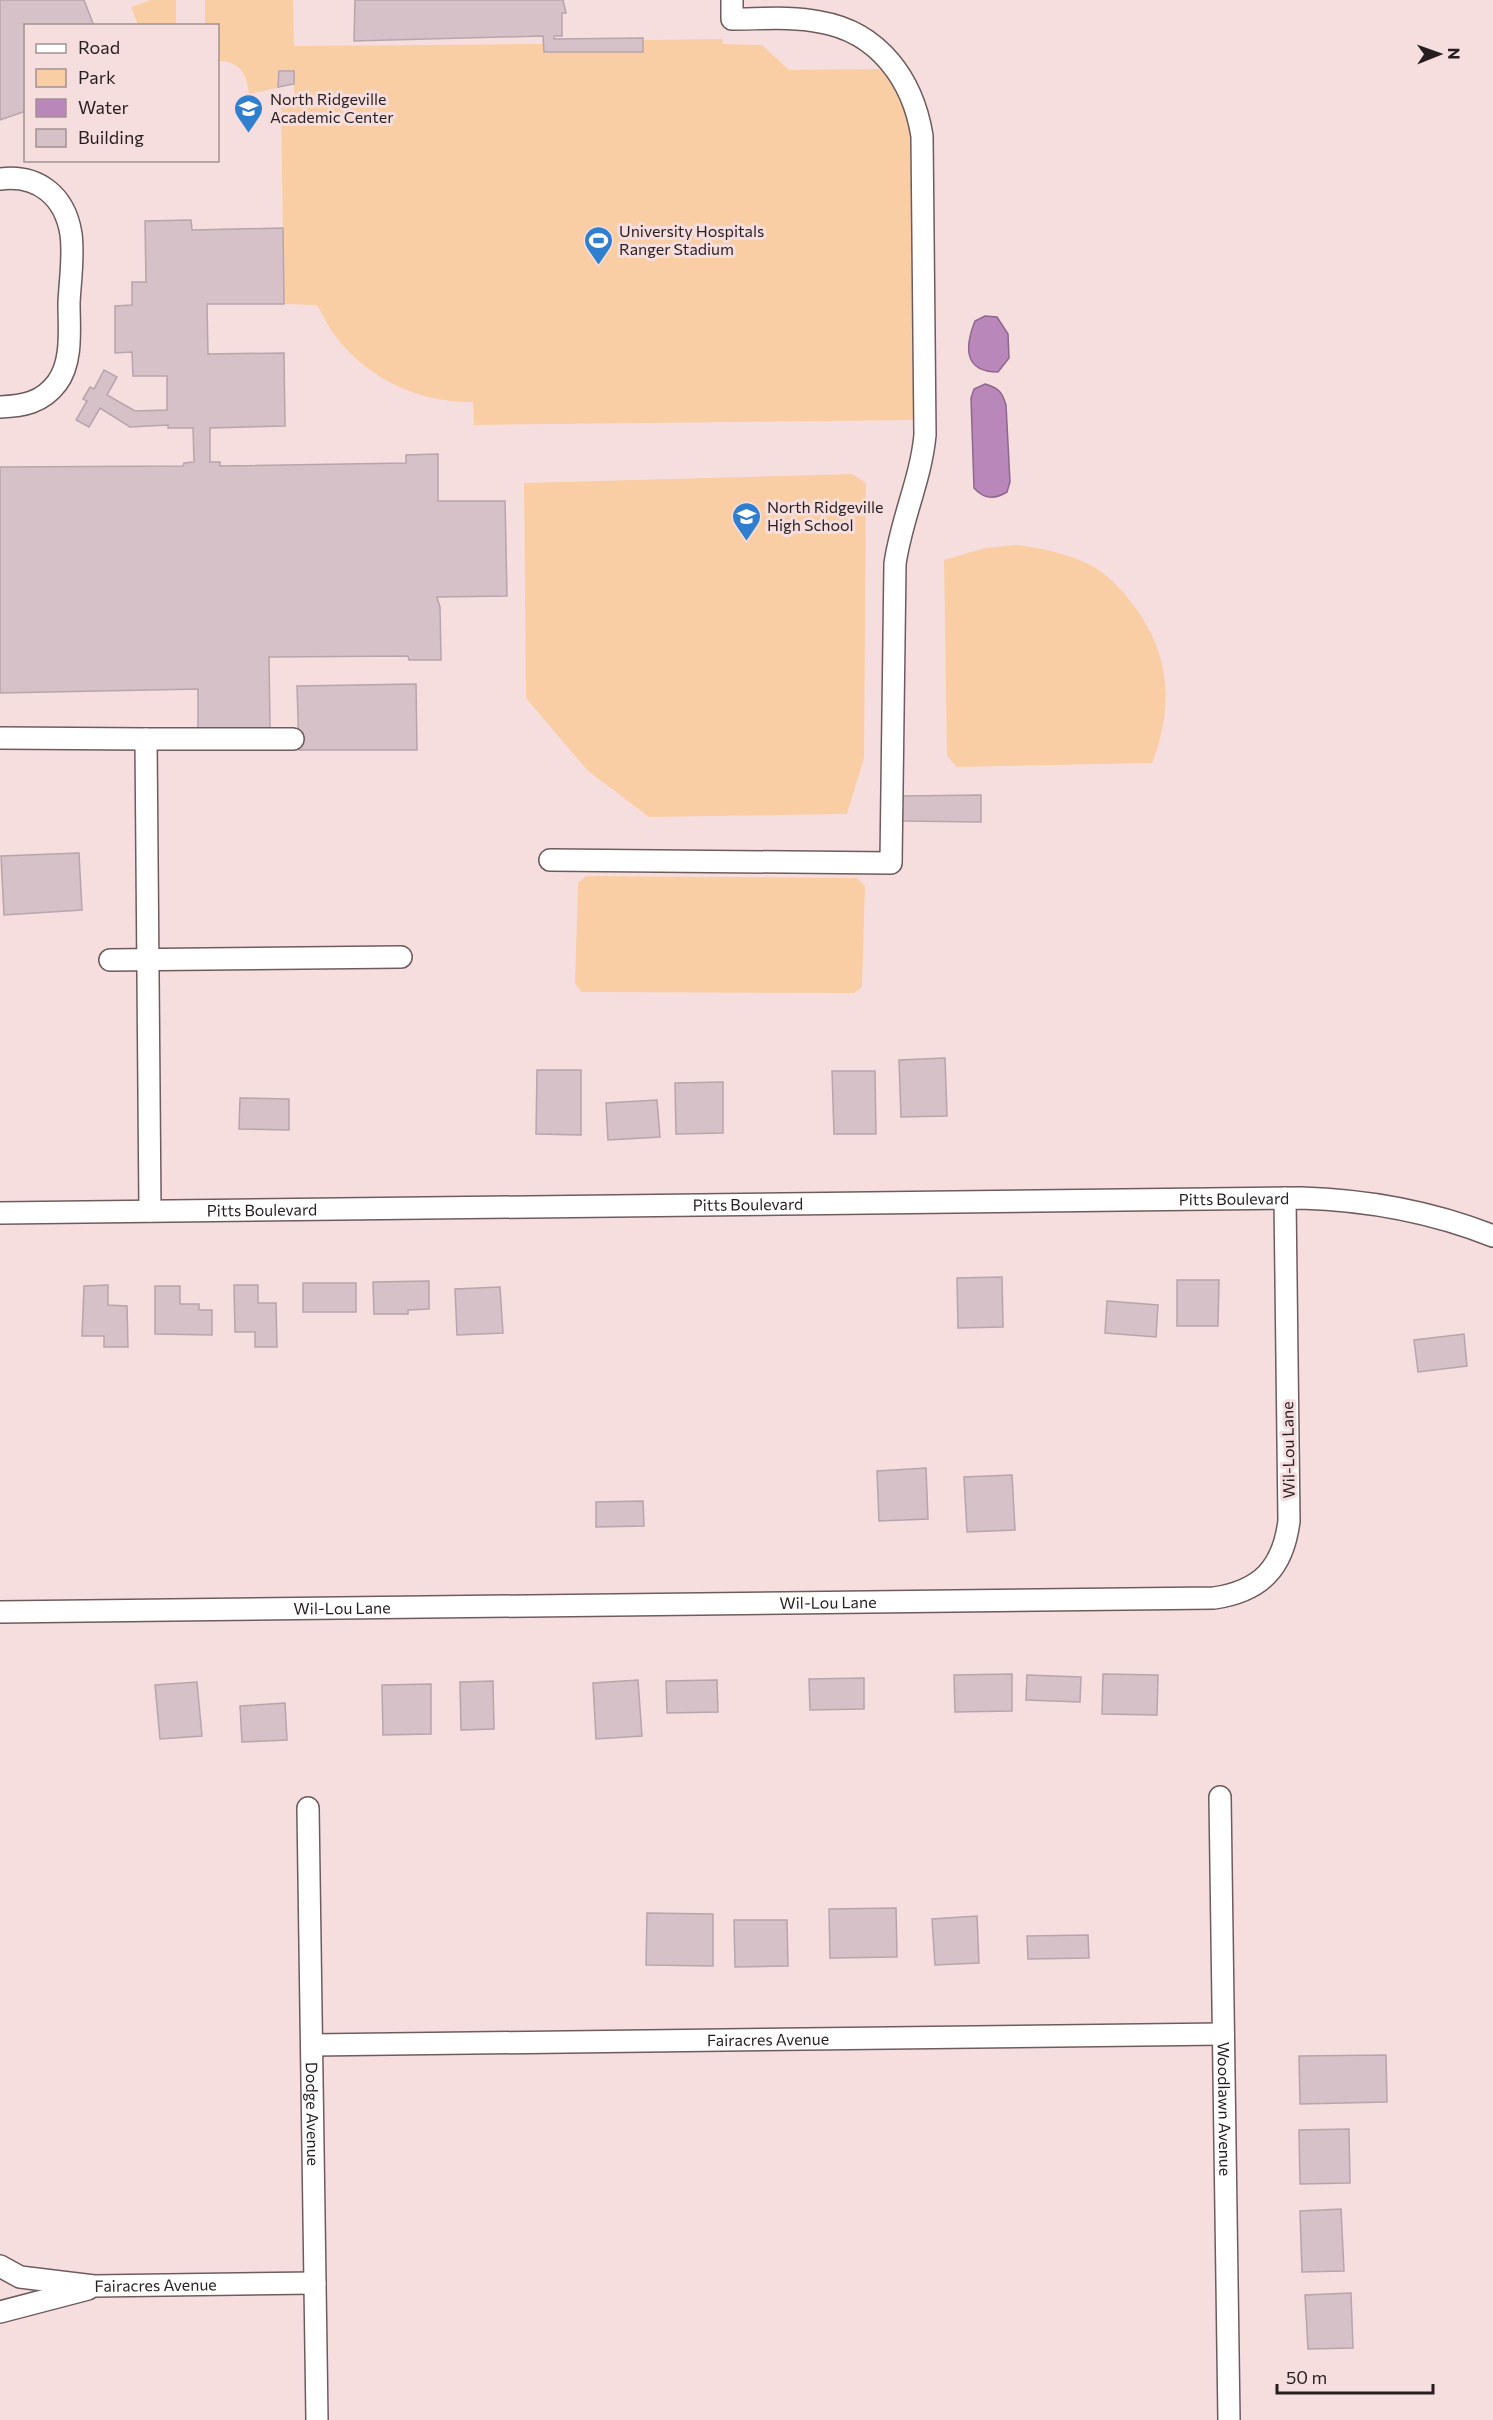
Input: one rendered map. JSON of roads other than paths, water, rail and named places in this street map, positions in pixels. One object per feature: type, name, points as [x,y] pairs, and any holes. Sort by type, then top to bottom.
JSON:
[{"type":"street","points":[[550,860],[891,863],[895,564],[900,536],[918,477],[925,435],[920,122],[904,81],[888,58],[874,45],[844,28],[818,21],[732,19],[732,0]]},
{"type":"street","points":[[0,179],[28,180],[47,189],[63,210],[71,234],[68,350],[63,373],[51,390],[34,402],[26,405],[0,407]]},
{"type":"street","points":[[0,738],[292,739]]},
{"type":"street","points":[[146,739],[150,1211]]},
{"type":"street","points":[[110,960],[401,957]]},
{"type":"street","name":"Pitts Boulevard","points":[[0,1213],[1285,1198],[1344,1199],[1385,1204],[1425,1213],[1493,1236]]},
{"type":"street","name":"Wil-Lou Lane","points":[[0,1612],[1214,1598],[1233,1595],[1252,1587],[1267,1575],[1279,1559],[1287,1540],[1289,1521],[1285,1198]]},
{"type":"street","name":"Woodlawn Avenue","points":[[1220,1797],[1229,2420]]},
{"type":"street","name":"Dodge Avenue","points":[[308,1808],[317,2420]]},
{"type":"street","name":"Fairacres Avenue","points":[[312,2045],[1224,2034]]},
{"type":"street","name":"Fairacres Avenue","points":[[0,2266],[20,2277],[94,2286],[315,2283]]},
{"type":"street","points":[[0,2312],[109,2284]]},
{"type":"water","points":[[985,316],[997,317],[1008,334],[1009,358],[998,372],[978,368],[970,356],[969,340],[975,321]]},
{"type":"water","points":[[985,384],[999,391],[1006,405],[1010,482],[1007,492],[993,497],[985,496],[974,488],[971,398],[974,389]]},
{"type":"place","name":"North Ridgeville Academic Center","points":[[249,134]]},
{"type":"place","name":"University Hospitals Ranger Stadium","points":[[598,266]]},
{"type":"place","name":"North Ridgeville High School","points":[[746,542]]}]
